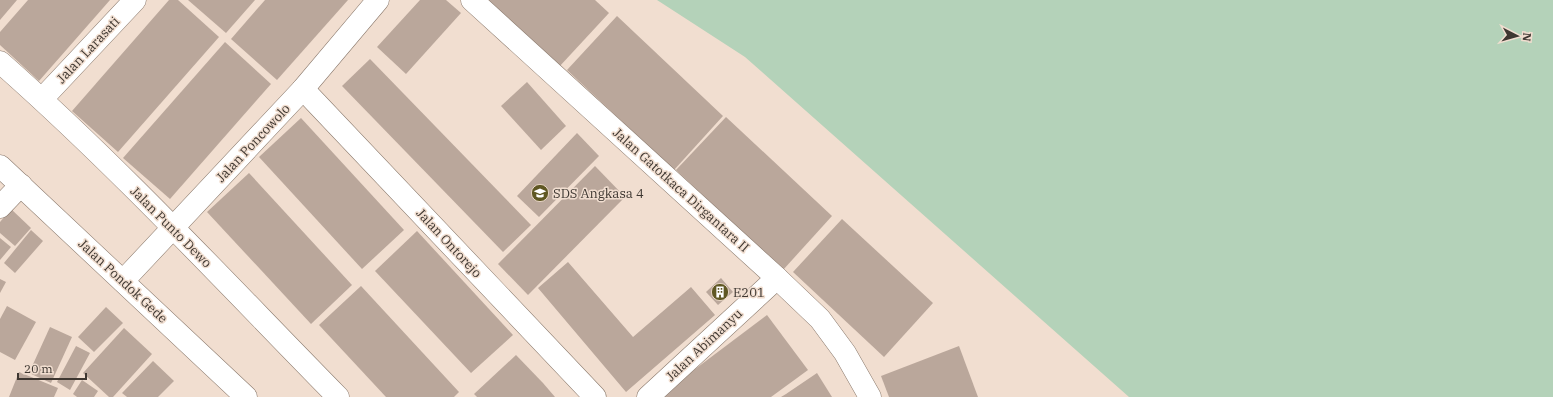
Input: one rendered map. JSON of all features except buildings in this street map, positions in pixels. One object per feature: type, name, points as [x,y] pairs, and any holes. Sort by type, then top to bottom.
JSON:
[{"type":"street","name":"Jalan Larasati","points":[[42,99],[135,0]]},
{"type":"street","name":"Jalan Poncowolo","points":[[123,281],[303,89],[378,0]]},
{"type":"street","name":"Jalan Gatotkaca Dirgantara II","points":[[472,0],[778,278],[820,319],[845,353],[870,397]]},
{"type":"street","name":"Jalan Punto Dewo","points":[[0,62],[42,99],[174,228],[338,397]]},
{"type":"street","name":"Jalan Ontorejo","points":[[303,89],[595,397]]},
{"type":"street","name":"Jalan Pondok Gede","points":[[0,166],[246,397]]},
{"type":"street","points":[[0,207],[21,185]]},
{"type":"street","name":"Jalan Abimanyu","points":[[648,397],[778,278]]},
{"type":"green space","points":[[657,0],[1553,0],[1553,397],[1129,397],[745,57]]},
{"type":"place","name":"SDS Angkasa 4","points":[[540,193]]},
{"type":"place","name":"E201","points":[[720,292]]}]
